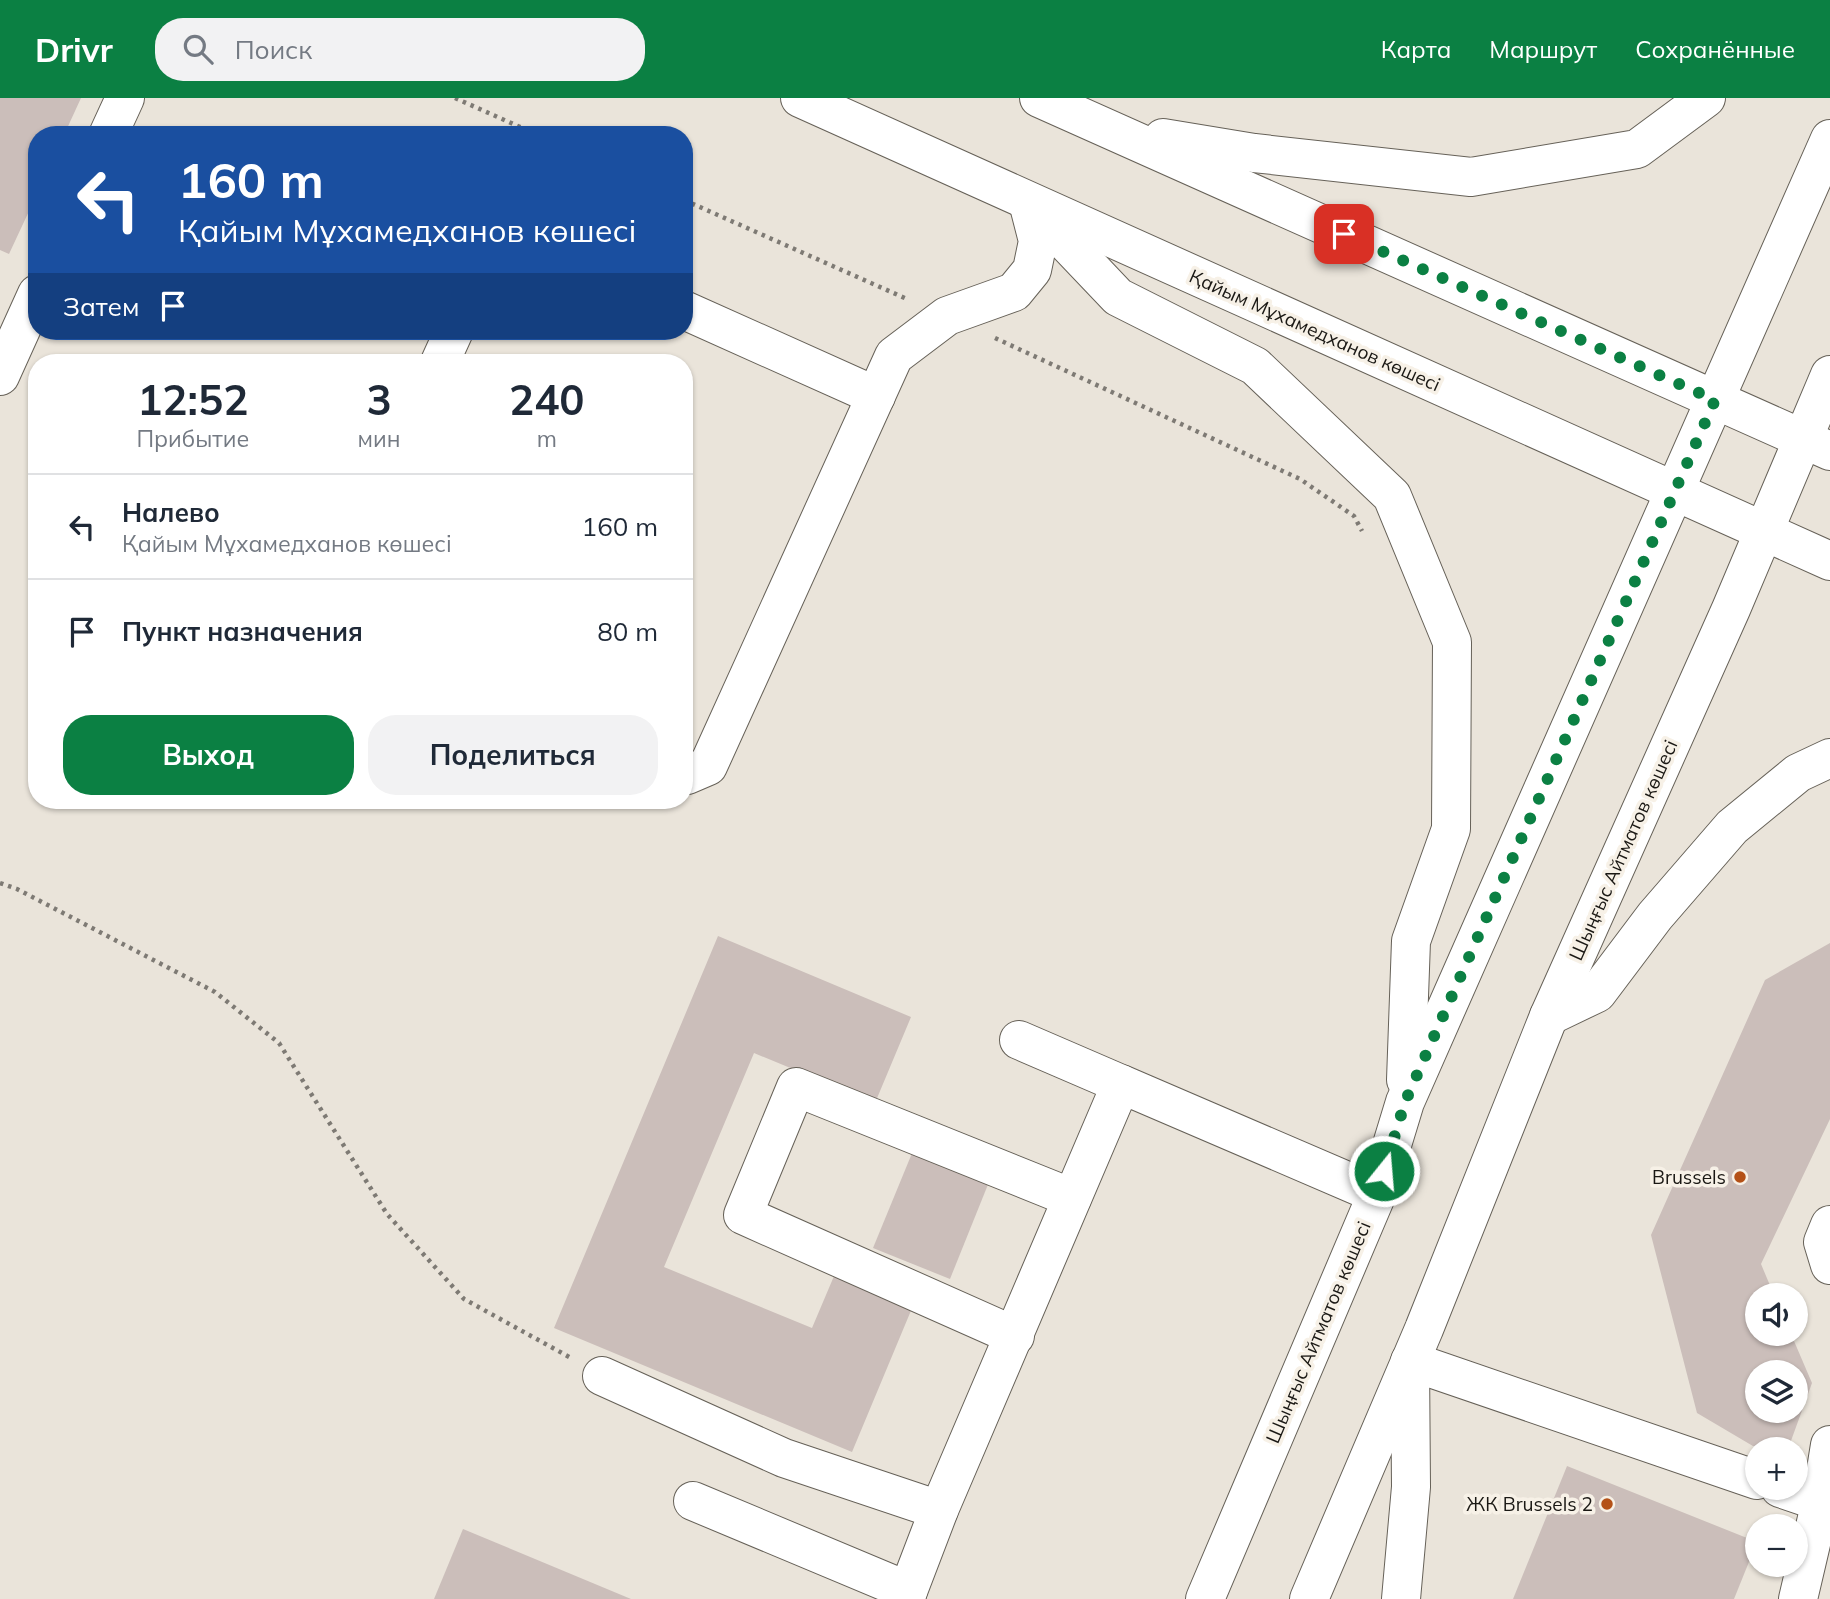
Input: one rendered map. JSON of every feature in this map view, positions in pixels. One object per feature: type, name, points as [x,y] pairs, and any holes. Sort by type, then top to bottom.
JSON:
[{"type":"main road","points":[[112,126],[125,98]]},
{"type":"main road","name":"Қайым Мұхамедханов көшесі","points":[[800,98],[1830,561]]},
{"type":"main road","points":[[1039,98],[1816,445]]},
{"type":"main road","points":[[1110,129],[1254,153],[1471,177],[1637,149],[1706,98]]},
{"type":"main road","name":"Шыңғыс Айтматов көшесі","points":[[1205,1599],[1377,1194],[1405,1102],[1830,139]]},
{"type":"main road","points":[[693,772],[708,766],[894,356],[947,316],[1014,292],[1032,270],[1038,241],[1028,202]]},
{"type":"main road","points":[[1028,202],[1118,297],[1255,366],[1392,496],[1452,642],[1451,829],[1411,941],[1405,1102]]},
{"type":"main road","points":[[0,376],[9,333],[28,307]]},
{"type":"main road","points":[[693,314],[876,396]]},
{"type":"main road","name":"Шыңғыс Айтматов көшесі","points":[[1309,1599],[1424,1329],[1549,1016],[1763,531],[1816,445],[1830,374]]},
{"type":"main road","points":[[1549,1016],[1597,993],[1655,916],[1732,827],[1798,773],[1830,758]]},
{"type":"main road","points":[[1019,1040],[1377,1194]]},
{"type":"main road","points":[[693,1501],[906,1595],[939,1510],[1122,1084]]},
{"type":"main road","points":[[1015,1336],[743,1215],[790,1100],[796,1087],[1072,1198]]},
{"type":"main road","points":[[1830,1225],[1823,1242],[1830,1265]]},
{"type":"main road","points":[[1401,1599],[1410,1487],[1410,1361],[1745,1476]]},
{"type":"main road","points":[[602,1376],[784,1458],[939,1510]]},
{"type":"main road","points":[[1798,1599],[1825,1503],[1830,1445]]},
{"type":"main road","points":[[1808,1497],[1825,1503]]},
{"type":"path","points":[[455,98],[518,126]]},
{"type":"path","points":[[693,204],[1098,384],[1300,479],[1354,516],[1368,540]]},
{"type":"path","points":[[0,883],[17,889],[215,992],[279,1043],[387,1214],[464,1299],[602,1376]]},
{"type":"building","points":[[0,98],[81,98],[68,126],[28,126],[28,213],[9,254],[0,250]]},
{"type":"building","points":[[718,936],[911,1017],[875,1103],[754,1053],[664,1267],[812,1328],[837,1269],[915,1301],[852,1452],[554,1328]]},
{"type":"building","name":"Brussels","points":[[1830,943],[1830,1119],[1761,1264],[1769,1283],[1745,1283],[1745,1346],[1796,1346],[1802,1360],[1745,1360],[1745,1423],[1797,1423],[1792,1437],[1745,1437],[1745,1441],[1697,1413],[1651,1235],[1765,980]]},
{"type":"building","points":[[917,1141],[993,1172],[950,1279],[873,1248]]},
{"type":"building","name":"Brussels","points":[[1808,1374],[1812,1383],[1808,1394]]},
{"type":"building","name":"ЖК Brussels 2","points":[[1567,1466],[1745,1537],[1745,1572],[1734,1599],[1513,1599]]},
{"type":"building","points":[[463,1529],[631,1599],[434,1599]]},
{"type":"place","name":"Brussels","points":[[1740,1177]]},
{"type":"place","name":"ЖК Brussels 2","points":[[1607,1504]]},
{"type":"route","points":[[1344,234],[1715,400],[1405,1102],[1384,1171]]}]
